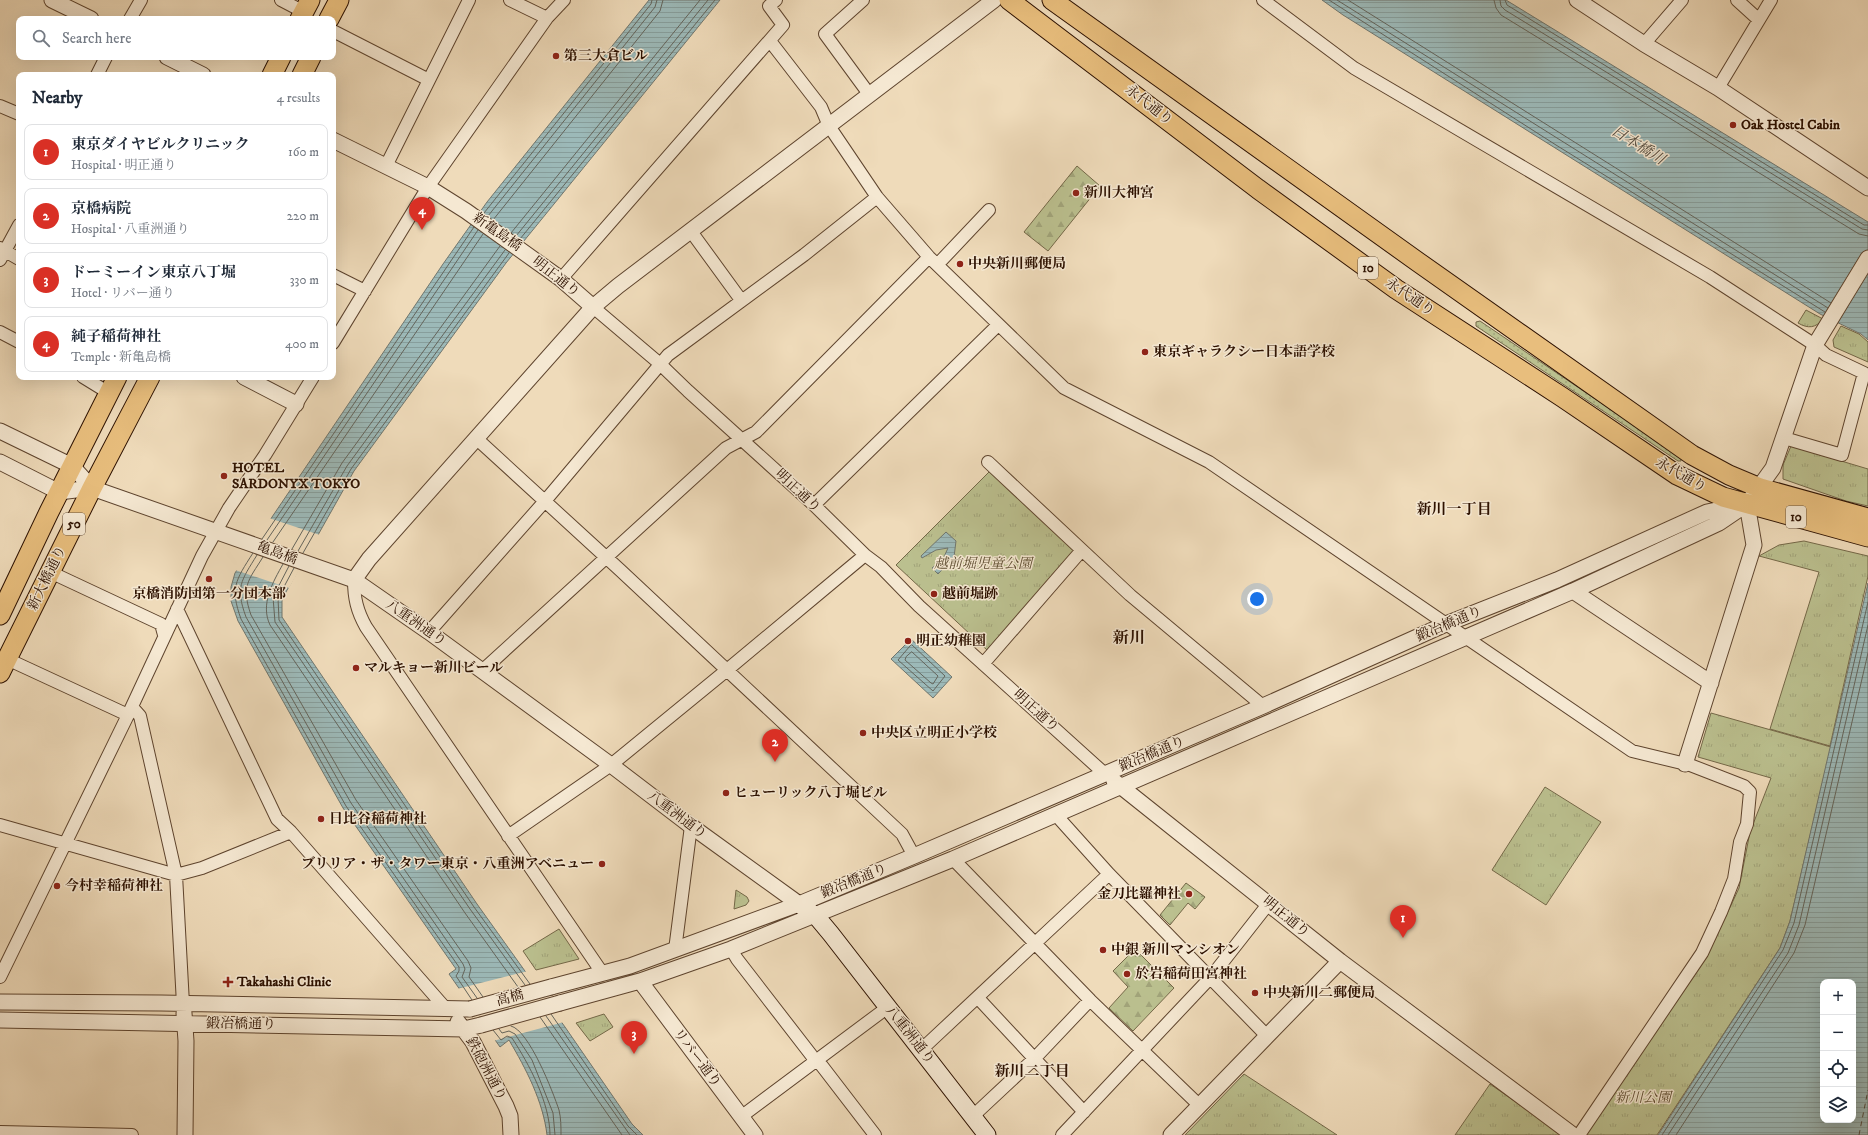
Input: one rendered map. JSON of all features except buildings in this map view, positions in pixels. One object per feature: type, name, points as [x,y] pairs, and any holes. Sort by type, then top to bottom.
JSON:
[{"type":"main road","points":[[331,16],[339,0]]},
{"type":"main road","name":"永代通り","points":[[1009,0],[1258,189],[1396,289],[1562,397],[1677,475],[1710,492],[1747,504],[1847,522]]},
{"type":"main road","name":"永代通り","points":[[1052,0],[1418,262],[1692,455],[1729,475],[1847,522]]},
{"type":"main road","points":[[274,72],[280,60]]},
{"type":"main road","points":[[304,72],[310,60]]},
{"type":"main road","name":"新大橋通り","points":[[3,666],[92,488],[148,380]]},
{"type":"main road","name":"新大橋通り","points":[[0,615],[59,492],[113,385]]},
{"type":"main road","name":"10","points":[[1847,522],[1868,518]]},
{"type":"main road","name":"10","points":[[1847,522],[1868,537]]},
{"type":"main road","name":"八重洲通り","points":[[799,904],[816,916],[922,1049],[987,1135]]},
{"type":"street","points":[[52,0],[85,16]]},
{"type":"street","points":[[132,16],[141,0]]},
{"type":"street","points":[[280,0],[305,10]]},
{"type":"street","points":[[386,166],[469,0]]},
{"type":"street","points":[[510,0],[547,18]]},
{"type":"street","points":[[336,339],[428,187],[547,18],[564,0]]},
{"type":"street","points":[[561,278],[783,25],[769,6],[776,0]]},
{"type":"street","points":[[863,0],[825,34],[869,94]]},
{"type":"street","points":[[603,974],[366,627],[356,607],[354,580],[369,559],[593,307],[690,230],[994,0]]},
{"type":"street","points":[[1263,0],[1354,68],[1710,277],[1815,345],[1826,355],[1864,374],[1842,455],[1784,438]]},
{"type":"street","points":[[1577,0],[1644,44],[1718,88],[1868,188]]},
{"type":"street","points":[[1644,44],[1682,0]]},
{"type":"street","points":[[1737,0],[1759,20]]},
{"type":"street","points":[[1718,88],[1771,0]]},
{"type":"street","points":[[336,32],[429,80]]},
{"type":"street","points":[[770,41],[821,107],[829,126],[877,197],[934,260],[998,325],[1064,388],[1209,462],[1632,751],[1685,764],[1744,786],[1750,792],[1747,824],[1740,842],[1734,879],[1722,912],[1700,956],[1579,1135]]},
{"type":"street","points":[[98,72],[104,60]]},
{"type":"street","points":[[173,60],[197,72]]},
{"type":"street","points":[[0,106],[16,113]]},
{"type":"street","name":"新亀島橋","points":[[336,141],[428,187],[466,211],[528,254]]},
{"type":"street","points":[[428,632],[545,501],[668,354],[804,255],[877,197]]},
{"type":"street","points":[[482,671],[726,448],[756,432],[934,260],[989,210]]},
{"type":"street","points":[[16,230],[2,253],[16,258]]},
{"type":"street","points":[[690,230],[741,300]]},
{"type":"street","name":"明正通り","points":[[528,254],[561,278],[659,364],[814,505],[865,555],[882,567],[919,606],[1106,774],[1340,961],[1573,1135]]},
{"type":"street","name":"鍛冶橋通り","points":[[560,1003],[640,981],[731,949],[816,916],[953,859],[1464,636],[1573,591],[1719,523],[1747,504],[1773,468],[1815,345],[1868,258]]},
{"type":"street","points":[[336,276],[365,291]]},
{"type":"street","points":[[814,505],[998,325]]},
{"type":"street","points":[[0,332],[16,340]]},
{"type":"street","points":[[94,380],[113,385]]},
{"type":"street","points":[[250,380],[296,404]]},
{"type":"street","points":[[0,977],[130,711],[202,556],[229,508],[265,455],[310,380]]},
{"type":"street","points":[[0,431],[72,466],[92,488]]},
{"type":"street","points":[[477,439],[606,559],[620,570],[902,834],[914,856]]},
{"type":"street","points":[[0,462],[59,492],[92,488],[216,531]]},
{"type":"street","points":[[988,462],[1130,595],[1263,706]]},
{"type":"street","points":[[1685,764],[1754,545],[1747,504]]},
{"type":"street","name":"鍛冶橋通り","points":[[551,987],[603,974],[676,950],[799,904],[1106,774],[1446,624],[1557,580],[1707,512],[1747,504]]},
{"type":"street","name":"亀島橋","points":[[216,531],[306,564]]},
{"type":"street","points":[[983,664],[1082,550]]},
{"type":"street","points":[[508,836],[611,765],[865,555]]},
{"type":"street","name":"八重洲通り","points":[[306,564],[354,580],[482,671],[799,904]]},
{"type":"street","points":[[50,572],[161,624],[164,635]]},
{"type":"street","points":[[1573,591],[1711,682]]},
{"type":"street","points":[[177,609],[277,819],[291,832],[447,1010]]},
{"type":"street","points":[[3,666],[130,711],[140,716],[176,875],[184,1023],[184,1135]]},
{"type":"street","points":[[1056,814],[1109,874],[1267,1036]]},
{"type":"street","points":[[0,825],[176,875],[202,868],[291,832]]},
{"type":"street","points":[[676,950],[691,826]]},
{"type":"street","points":[[953,859],[1090,1000],[1200,1106]]},
{"type":"street","points":[[922,1049],[1109,874]]},
{"type":"street","points":[[1062,1135],[1211,977],[1269,903]]},
{"type":"street","points":[[731,949],[737,959],[875,1135]]},
{"type":"street","points":[[1171,1135],[1340,961]]},
{"type":"street","name":"リバー通り","points":[[640,981],[756,1135]]},
{"type":"street","name":"高橋","points":[[470,1010],[551,987]]},
{"type":"street","points":[[978,998],[1084,1112]]},
{"type":"street","name":"鍛冶橋通り","points":[[1,1000],[470,1010]]},
{"type":"street","points":[[973,1116],[1034,1059],[1090,1000]]},
{"type":"street","name":"高橋","points":[[481,1025],[560,1003]]},
{"type":"street","points":[[742,1116],[888,1007]]},
{"type":"street","name":"鉄砲洲通り","points":[[447,1010],[464,1029],[473,1042],[506,1106],[510,1116],[511,1135]]},
{"type":"street","name":"鍛冶橋通り","points":[[0,1020],[464,1029],[481,1025]]},
{"type":"street","points":[[0,1132],[132,1135]]},
{"type":"green space","points":[[1077,166],[1100,186],[1048,251],[1024,232]]},
{"type":"green space","points":[[1806,310],[1823,319],[1812,327],[1798,323]]},
{"type":"green space","points":[[1480,321],[1681,457],[1681,461],[1678,461],[1476,326],[1476,322]]},
{"type":"green space","points":[[1841,326],[1859,334],[1868,342],[1868,362],[1834,347],[1833,340]]},
{"type":"green space","points":[[1791,446],[1868,469],[1868,506],[1846,501],[1783,479],[1783,465]]},
{"type":"green space","name":"越前堀児童公園","points":[[991,470],[1075,550],[987,650],[896,565]]},
{"type":"green space","points":[[1804,541],[1868,556],[1868,576],[1830,746],[1770,729],[1819,572],[1759,556],[1779,545]]},
{"type":"green space","name":"新川公園","points":[[1711,713],[1831,747],[1790,921],[1780,948],[1657,1135],[1579,1135],[1726,916],[1739,888],[1750,832],[1771,778],[1698,757]]},
{"type":"green space","points":[[1545,787],[1601,822],[1546,905],[1492,870]]},
{"type":"green space","points":[[1186,883],[1205,897],[1195,909],[1188,903],[1170,925],[1160,915]]},
{"type":"green space","points":[[736,890],[747,897],[749,901],[746,905],[734,909]]},
{"type":"green space","points":[[559,929],[579,959],[536,970],[523,951]]},
{"type":"green space","points":[[1135,949],[1174,988],[1133,1031],[1109,1008],[1128,987],[1113,971]]},
{"type":"green space","points":[[604,1014],[613,1027],[590,1041],[576,1023]]},
{"type":"green space","points":[[1244,1074],[1337,1135],[1185,1135]]},
{"type":"green space","points":[[1490,1084],[1563,1135],[1455,1135]]},
{"type":"water","points":[[649,0],[720,0],[506,263],[354,471],[282,599],[282,617],[477,904],[632,1124],[643,1135],[547,1135],[538,1098],[522,1062],[509,1040],[500,1047],[449,974],[456,969],[343,808],[238,621],[231,601],[231,587],[235,573],[270,520],[443,264],[487,202]]},
{"type":"water","name":"日本橋川","points":[[1322,0],[1506,0],[1868,222],[1868,340],[1861,334],[1820,314],[1343,15]]},
{"type":"water","points":[[946,532],[956,541],[954,557],[938,574],[932,568],[943,559],[948,548],[936,550],[922,558],[921,556]]},
{"type":"water","points":[[1868,583],[1868,1135],[1658,1135],[1780,948],[1790,921]]},
{"type":"water","points":[[911,639],[952,677],[933,698],[891,659]]},
{"type":"pier","points":[[269,518],[320,535],[289,588],[235,570]]},
{"type":"pier","points":[[528,971],[564,1022],[493,1041],[457,989]]},
{"type":"ferry route","points":[[1859,1135],[1868,1090]]},
{"type":"place","name":"第三大倉ビル","points":[[556,56]]},
{"type":"place","name":"Oak Hostel Cabin","points":[[1733,125]]},
{"type":"place","name":"新川大神宮","points":[[1076,193]]},
{"type":"place","name":"純子稲荷神社","points":[[422,230]]},
{"type":"place","name":"中央新川郵便局","points":[[960,264]]},
{"type":"place","name":"東京ギャラクシー日本語学校","points":[[1145,352]]},
{"type":"place","name":"HOTEL SARDONYX TOKYO","points":[[224,476]]},
{"type":"place","name":"京橋消防団第一分団本部","points":[[209,579]]},
{"type":"place","name":"越前堀跡","points":[[934,594]]},
{"type":"place","name":"明正幼稚園","points":[[908,641]]},
{"type":"place","name":"マルキョー新川ビール","points":[[356,668]]},
{"type":"place","name":"中央区立明正小学校","points":[[863,733]]},
{"type":"place","name":"京橋病院","points":[[775,762]]},
{"type":"place","name":"ヒューリック八丁堀ビル","points":[[726,793]]},
{"type":"place","name":"日比谷稲荷神社","points":[[321,819]]},
{"type":"place","name":"ブリリア・ザ・タワー東京・八重洲アベニュー","points":[[602,864]]},
{"type":"place","name":"今村幸稲荷神社","points":[[57,886]]},
{"type":"place","name":"金刀比羅神社","points":[[1189,894]]},
{"type":"place","name":"東京ダイヤビルクリニック","points":[[1403,938]]},
{"type":"place","name":"中銀 新川マンシオン","points":[[1103,950]]},
{"type":"place","name":"於岩稲荷田宮神社","points":[[1127,974]]},
{"type":"place","name":"Takahashi Clinic","points":[[228,982]]},
{"type":"place","name":"中央新川二郵便局","points":[[1255,993]]},
{"type":"place","name":"ドーミーイン東京八丁堀","points":[[634,1054]]},
{"type":"district","name":"新川一丁目","points":[[1454,509]]},
{"type":"district","name":"新川","points":[[1129,638]]},
{"type":"district","name":"新川二丁目","points":[[1032,1071]]}]
